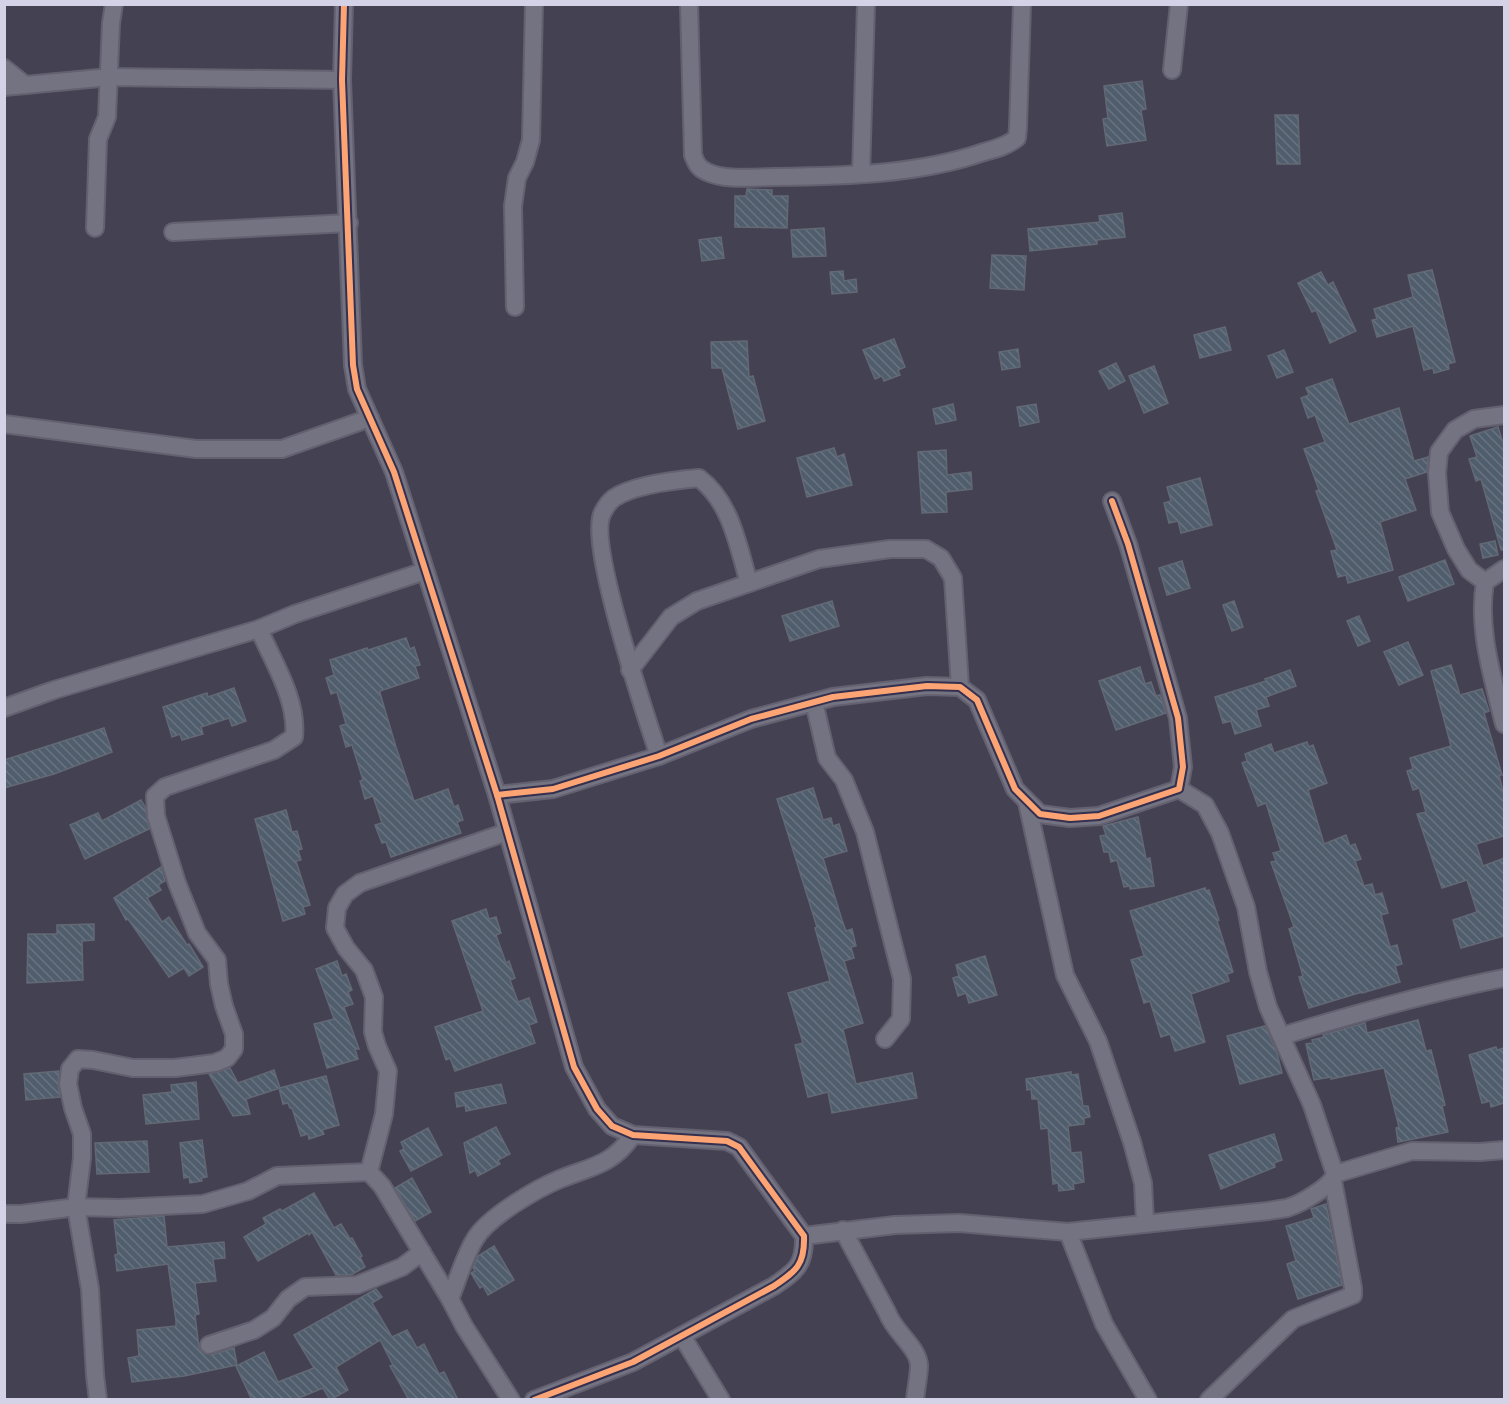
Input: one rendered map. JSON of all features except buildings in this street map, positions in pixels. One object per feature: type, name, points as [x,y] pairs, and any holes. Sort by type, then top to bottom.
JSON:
[{"type":"street","points":[[95,228],[98,140],[107,117],[111,23],[114,4]]},
{"type":"street","points":[[515,308],[513,206],[517,178],[525,162],[531,140],[534,4]]},
{"type":"street","points":[[689,4],[693,155],[698,166],[708,173],[727,177],[887,173],[971,157],[1010,144],[1017,138],[1022,4]]},
{"type":"street","points":[[861,174],[866,4]]},
{"type":"street","points":[[1172,70],[1179,4]]},
{"type":"street","points":[[348,5],[342,80],[349,223],[352,365],[357,389],[394,472],[497,795],[574,1067],[597,1109],[612,1126],[633,1135],[727,1141],[739,1147],[804,1236],[805,1254],[793,1272],[760,1294],[633,1362],[534,1400]]},
{"type":"street","points":[[4,68],[25,85]]},
{"type":"street","points":[[4,87],[110,77],[342,80]]},
{"type":"street","points":[[173,232],[349,223]]},
{"type":"street","points":[[1485,582],[1468,570],[1440,512],[1437,473],[1439,452],[1455,430],[1474,419],[1504,415]]},
{"type":"street","points":[[4,424],[196,449],[282,449],[370,418]]},
{"type":"street","points":[[659,756],[630,670],[603,558],[601,514],[613,498],[635,489],[699,478],[719,498],[723,506],[749,583]]},
{"type":"street","points":[[1112,501],[1128,544],[1178,718],[1183,767],[1179,789]]},
{"type":"street","points":[[630,670],[672,617],[697,601],[819,559],[890,549],[926,549],[941,558],[953,578],[960,687]]},
{"type":"street","points":[[1504,569],[1485,582],[1482,595],[1487,652],[1504,724]]},
{"type":"street","points":[[4,708],[64,687],[259,629],[295,614],[425,572]]},
{"type":"street","points":[[98,1400],[90,1289],[76,1207],[82,1158],[82,1134],[68,1084],[69,1069],[78,1059],[133,1068],[175,1068],[215,1063],[227,1058],[234,1048],[234,1034],[224,1006],[217,960],[197,933],[177,884],[156,816],[155,796],[165,787],[274,750],[294,737],[296,721],[293,710],[259,629]]},
{"type":"street","points":[[497,795],[553,789],[659,756],[750,719],[833,697],[927,686],[960,687],[976,700],[1015,789],[1040,814],[1070,818],[1099,816],[1179,789]]},
{"type":"street","points":[[814,702],[827,758],[844,780],[865,832],[902,979],[901,1018],[885,1040]]},
{"type":"street","points":[[1179,789],[1205,805],[1220,833],[1246,907],[1258,972],[1268,1007],[1312,1105],[1334,1178],[1353,1288],[1353,1294],[1293,1319],[1209,1400]]},
{"type":"street","points":[[1028,802],[1065,975],[1098,1041],[1132,1143],[1143,1183],[1145,1222]]},
{"type":"street","points":[[369,1172],[384,1114],[388,1071],[373,1032],[374,997],[364,970],[346,948],[335,928],[337,908],[345,894],[360,883],[507,832]]},
{"type":"street","points":[[1282,1036],[1354,1013],[1433,992],[1504,978]]},
{"type":"street","points":[[450,1299],[475,1239],[488,1224],[531,1193],[606,1162],[622,1150],[633,1135]]},
{"type":"street","points":[[804,1236],[895,1225],[959,1223],[1068,1232],[1145,1222],[1221,1216],[1286,1208],[1302,1202],[1334,1178],[1412,1151],[1504,1150]]},
{"type":"street","points":[[4,1214],[76,1207],[119,1208],[203,1204],[248,1191],[277,1176],[369,1172],[382,1186],[464,1326],[511,1400]]},
{"type":"street","points":[[843,1230],[887,1312],[890,1322],[916,1354],[919,1364],[915,1400]]},
{"type":"street","points":[[1068,1232],[1104,1323],[1148,1400]]},
{"type":"street","points":[[209,1345],[254,1330],[273,1318],[288,1299],[305,1287],[357,1285],[402,1267],[422,1252]]},
{"type":"street","points":[[682,1336],[721,1400]]},
{"type":"cycle path","points":[[344,4],[342,80],[353,365],[357,389],[394,472],[497,795],[574,1067],[597,1109],[612,1126],[633,1135],[727,1141],[739,1147],[804,1236],[801,1261],[788,1276],[774,1286],[633,1362],[534,1400]]},
{"type":"cycle path","points":[[497,795],[553,789],[659,756],[751,719],[833,697],[927,686],[960,687],[977,700],[1015,789],[1040,814],[1070,818],[1099,816],[1179,789],[1183,767],[1178,718],[1128,544],[1112,501]]}]
